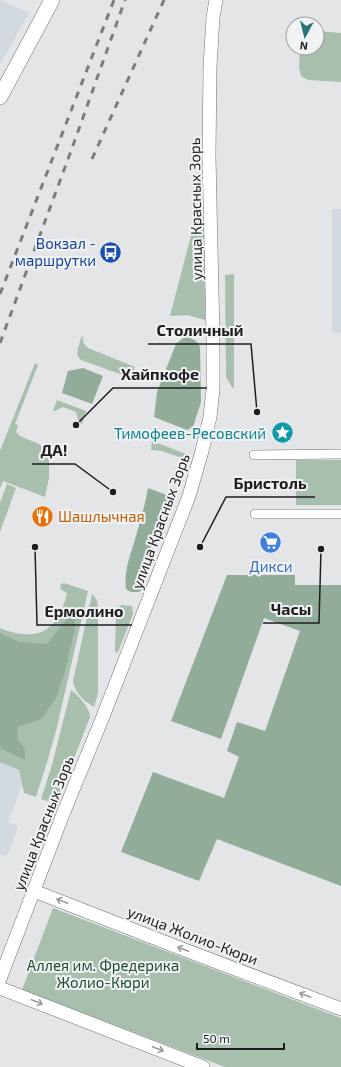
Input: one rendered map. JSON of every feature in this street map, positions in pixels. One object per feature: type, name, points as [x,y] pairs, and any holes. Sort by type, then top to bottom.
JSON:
[{"type":"main road","points":[[0,97],[52,0]]},
{"type":"street","name":"улица Красных Зорь","points":[[0,980],[63,814],[102,719],[189,496],[210,417],[213,389],[213,337],[209,119],[213,17],[216,0]]},
{"type":"street","points":[[254,455],[341,454]]},
{"type":"street","points":[[255,514],[341,514]]},
{"type":"street","name":"улица Жолио-Кюри","points":[[34,891],[341,1009]]},
{"type":"street","points":[[0,988],[203,1067]]},
{"type":"shaded area","points":[[0,0],[29,13],[0,65]]},
{"type":"shaded area","points":[[332,209],[341,209],[341,333],[332,333]]},
{"type":"shaded area","points":[[0,762],[19,770],[22,785],[8,822],[18,826],[7,857],[0,854]]},
{"type":"green space","points":[[325,32],[341,33],[341,82],[308,80],[301,76],[299,67],[300,56],[325,56]]},
{"type":"green space","points":[[197,218],[204,222],[205,320],[187,315],[170,316],[195,220]]},
{"type":"green space","points":[[234,274],[234,388],[226,377],[225,275]]},
{"type":"green space","points":[[82,335],[84,344],[88,348],[135,367],[131,378],[81,360],[77,355]]},
{"type":"green space","points":[[188,337],[196,341],[200,347],[201,402],[193,427],[187,430],[154,417],[157,392],[176,344],[183,338]]},
{"type":"green space","points":[[35,363],[38,365],[15,424],[18,425],[16,432],[20,436],[49,450],[49,478],[45,497],[3,481],[0,489],[0,451]]},
{"type":"green space","points":[[83,368],[103,376],[92,404],[62,393],[68,371]]},
{"type":"green space","points":[[57,400],[86,411],[82,424],[79,423],[76,412],[63,407],[53,411]]},
{"type":"green space","points":[[152,441],[189,455],[188,460],[162,451],[151,450]]},
{"type":"green space","points":[[296,460],[341,460],[341,505],[296,505]]},
{"type":"green space","points":[[7,484],[16,488],[0,532],[0,503]]},
{"type":"green space","points":[[148,488],[169,496],[140,576],[146,584],[139,592],[131,592],[126,589],[126,571],[144,509]]},
{"type":"green space","points":[[227,575],[295,575],[295,585],[341,585],[341,886],[217,839],[199,881],[121,852],[153,772],[224,798],[239,757],[227,751],[237,722],[265,731],[300,631],[264,618],[221,739],[171,721]]},
{"type":"green space","points":[[64,583],[88,591],[57,727],[36,797],[24,793],[19,770],[0,762],[0,628],[25,634],[35,634],[44,631],[52,625],[63,606],[67,593],[60,589],[61,584]]},
{"type":"green space","points":[[92,594],[97,600],[98,606],[98,693],[94,707],[80,696],[75,689],[73,681]]},
{"type":"green space","points":[[121,605],[132,606],[133,614],[117,653],[115,651],[116,612],[117,608]]},
{"type":"green space","points":[[75,613],[75,629],[65,671],[56,698],[41,719],[18,727],[17,740],[25,748],[25,760],[2,749],[0,746],[0,633],[19,642],[47,644],[66,620]]},
{"type":"green space","points":[[71,690],[86,706],[90,717],[58,800],[51,802],[41,799],[52,765]]},
{"type":"green space","name":"Аллея им. Фредерика Жолио-Кюри","points":[[53,908],[341,1018],[341,1067],[225,1067],[22,990]]},
{"type":"railway","points":[[0,294],[114,0]]},
{"type":"railway","points":[[0,343],[125,0]]},
{"type":"railway","points":[[92,159],[164,0]]},
{"type":"place","name":"Вокзал - маршрутки","points":[[111,252]]},
{"type":"place","name":"Столичный","points":[[257,412]]},
{"type":"place","name":"Хайпкофе","points":[[76,425]]},
{"type":"place","name":"Тимофеев-Ресовский","points":[[282,433]]},
{"type":"place","name":"ДА!","points":[[113,492]]},
{"type":"place","name":"Шашлычная","points":[[43,516]]},
{"type":"place","name":"Дикси","points":[[271,543]]},
{"type":"place","name":"Ермолино","points":[[35,547]]},
{"type":"place","name":"Бристоль","points":[[200,547]]},
{"type":"place","name":"Часы","points":[[321,549]]}]
